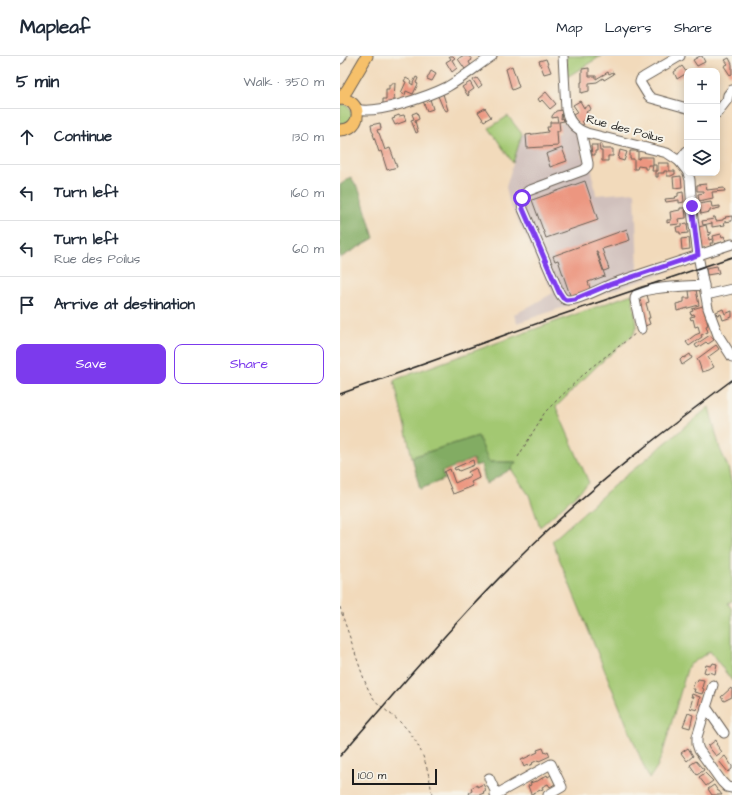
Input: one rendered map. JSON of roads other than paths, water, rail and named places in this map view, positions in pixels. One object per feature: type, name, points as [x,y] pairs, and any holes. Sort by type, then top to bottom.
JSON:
[{"type":"main road","points":[[340,99],[368,56]]},
{"type":"main road","points":[[354,105],[355,89],[368,56]]},
{"type":"main road","points":[[340,99],[347,99],[354,105],[358,114],[356,122],[342,132]]},
{"type":"street","points":[[356,122],[363,115],[374,110],[400,104],[438,91],[458,80],[492,56]]},
{"type":"street","name":"Rue des Poilus","points":[[563,56],[565,104],[567,115],[576,128],[581,131],[663,152],[679,160],[684,167]]},
{"type":"street","points":[[680,56],[644,77],[640,82],[651,98],[684,107]]},
{"type":"street","points":[[720,110],[730,102],[728,95],[732,90]]},
{"type":"street","points":[[354,105],[361,110],[374,110]]},
{"type":"street","points":[[581,131],[588,163],[587,168],[528,191],[523,196],[522,201],[523,209],[563,298],[568,300],[575,299],[611,284],[732,244]]},
{"type":"street","points":[[679,160],[684,154]]},
{"type":"street","name":"Rue des Poilus","points":[[689,176],[698,255],[709,311],[716,332],[732,357]]},
{"type":"street","points":[[641,329],[635,300],[637,294],[651,290],[704,285]]},
{"type":"street","points":[[706,295],[732,289]]},
{"type":"street","points":[[713,685],[696,742],[697,746],[722,782],[727,787],[732,788]]},
{"type":"street","points":[[706,707],[724,733]]},
{"type":"street","points":[[489,778],[496,795],[551,764],[562,787],[548,795]]},
{"type":"railway","points":[[340,394],[558,316],[732,257]]},
{"type":"railway","points":[[340,756],[415,669],[466,613],[547,531],[614,472],[732,380]]}]
